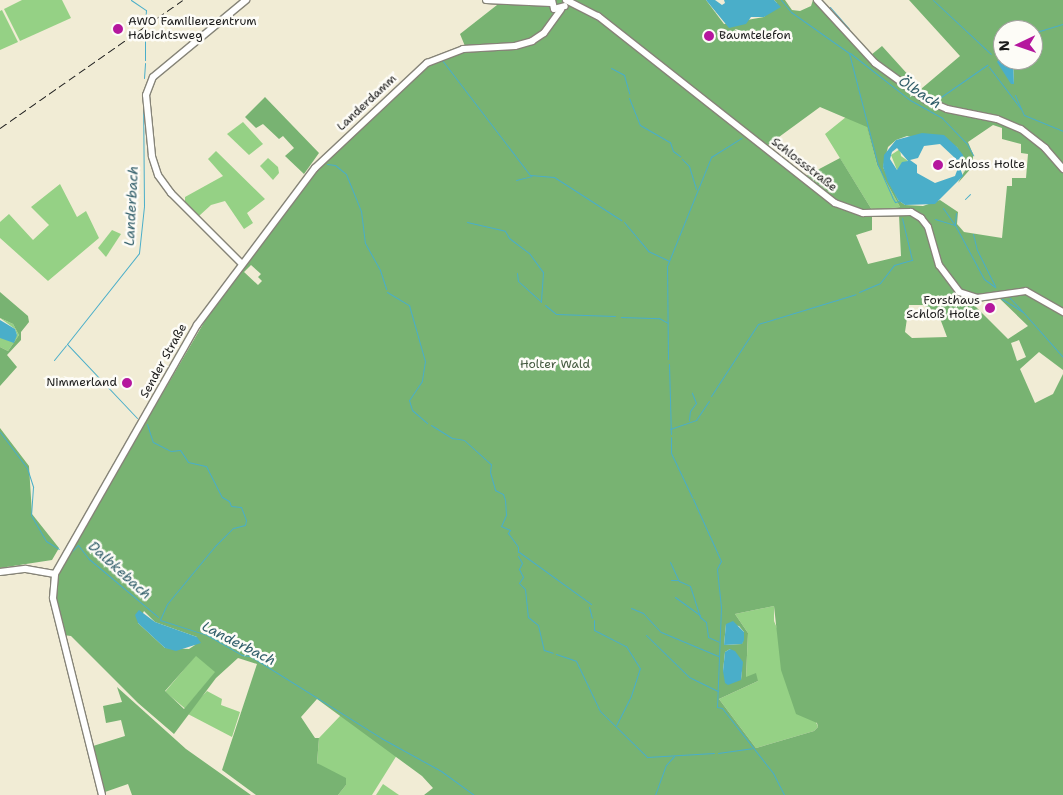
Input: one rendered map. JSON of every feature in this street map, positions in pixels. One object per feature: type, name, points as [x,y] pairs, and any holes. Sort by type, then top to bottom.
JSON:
[{"type":"main road","points":[[240,263],[170,193],[158,175],[152,156],[146,95],[153,77],[246,0]]},
{"type":"main road","name":"Schlossstraße","points":[[486,0],[559,4],[580,7],[598,16],[835,203],[863,213],[911,212],[921,218],[928,227],[939,264],[959,292],[977,298],[1007,291],[1026,291],[1063,312]]},
{"type":"main road","points":[[817,0],[875,63],[911,89],[940,107],[998,119],[1021,129],[1045,148],[1063,169]]},
{"type":"main road","name":"Landerdamm","points":[[240,263],[315,168],[427,63],[463,49],[524,44],[538,38],[550,26],[559,4]]},
{"type":"main road","name":"Sender Straße","points":[[102,795],[53,598],[55,574],[196,325],[240,263]]},
{"type":"main road","points":[[0,572],[26,568],[55,574]]},
{"type":"green space","points":[[22,0],[62,0],[71,18],[20,41],[4,9]]},
{"type":"green space","name":"Holter Wald","points":[[498,0],[706,0],[724,24],[764,17],[777,3],[774,0],[785,0],[792,10],[800,11],[811,6],[813,0],[820,0],[871,55],[882,46],[921,89],[960,56],[909,0],[1063,0],[1063,370],[1039,352],[1020,369],[1035,403],[1053,394],[1063,374],[1063,795],[424,795],[433,788],[422,776],[317,699],[301,717],[315,738],[319,738],[317,763],[346,778],[346,785],[338,795],[256,795],[222,770],[257,664],[238,658],[216,678],[174,734],[138,703],[71,636],[63,635],[55,597],[57,574],[220,295],[316,171],[429,65],[467,51],[460,34],[497,5]],"holes":[[[820,107],[867,127],[877,165],[900,207],[872,210],[840,158],[806,176],[768,145]],[[993,125],[1002,128],[1002,139],[1021,144],[1021,153],[1028,154],[1026,178],[1012,178],[1012,186],[1007,186],[1002,238],[964,232],[957,224],[958,212],[940,200],[923,206],[905,205],[898,200],[883,167],[888,147],[896,140],[907,136],[957,147],[964,172],[958,183],[973,166],[973,154],[968,142]],[[899,215],[901,256],[868,264],[856,235],[872,230],[872,217]],[[251,265],[261,274],[258,277],[262,281],[258,285],[244,272]],[[997,296],[1028,326],[1008,339],[975,306],[974,300]],[[909,305],[923,305],[938,313],[947,337],[912,338],[905,332]],[[1019,340],[1026,357],[1017,361],[1011,343]],[[774,606],[781,670],[796,714],[817,723],[818,727],[814,731],[756,748],[719,699],[758,681],[756,673],[746,677],[748,633],[735,614]],[[144,611],[155,622],[197,637],[195,645],[189,649],[165,648],[138,623]],[[726,624],[739,626],[744,632],[742,644],[724,645]],[[730,649],[742,669],[741,680],[723,671],[725,652]],[[196,656],[215,672],[184,709],[165,691]]]},
{"type":"green space","points":[[2,10],[18,42],[0,50],[0,11]]},
{"type":"green space","points":[[265,97],[319,153],[304,174],[285,156],[294,148],[283,136],[279,139],[263,124],[256,128],[245,117]]},
{"type":"green space","points":[[846,117],[867,126],[877,165],[900,207],[872,210],[825,134]]},
{"type":"green space","points":[[243,122],[263,144],[249,155],[227,134]]},
{"type":"green space","points":[[900,149],[901,156],[908,161],[897,170],[891,155]]},
{"type":"green space","points":[[216,151],[265,199],[247,213],[253,223],[244,229],[225,201],[211,205],[199,216],[185,202],[185,197],[223,176],[208,159]]},
{"type":"green space","points":[[268,158],[278,167],[279,173],[273,180],[260,166]]},
{"type":"green space","points":[[60,184],[77,217],[86,211],[99,238],[48,281],[0,238],[0,222],[9,214],[33,240],[49,225],[31,207]]},
{"type":"green space","points":[[112,230],[121,234],[106,257],[98,248]]},
{"type":"green space","points":[[0,292],[28,316],[29,322],[21,332],[21,340],[7,355],[17,367],[0,386],[0,347],[8,351],[19,335],[13,324],[0,318]]},
{"type":"green space","points":[[0,318],[13,324],[19,335],[8,351],[0,347],[0,338],[17,335],[15,329]]},
{"type":"green space","points":[[0,428],[29,466],[32,514],[59,548],[52,560],[0,568]]},
{"type":"green space","points":[[774,606],[774,621],[818,727],[814,731],[756,748],[719,699],[758,681],[746,678],[748,633],[735,614]]},
{"type":"green space","points":[[196,655],[216,672],[185,708],[165,692]]},
{"type":"green space","points":[[117,687],[186,749],[251,795],[132,795],[128,784],[105,792],[93,746],[125,736],[121,720],[106,723],[103,706],[122,702]]},
{"type":"green space","points":[[207,691],[222,699],[221,705],[240,712],[232,737],[186,713]]},
{"type":"green space","points":[[341,715],[397,755],[372,795],[338,795],[346,785],[317,763],[319,738]]},
{"type":"green space","points":[[383,784],[399,795],[376,795]]},
{"type":"water","points":[[706,0],[715,0],[722,5],[725,3],[724,0],[774,0],[781,7],[764,17],[751,17],[746,24],[729,28]]},
{"type":"water","points":[[1002,70],[1013,70],[1014,84],[1011,84]]},
{"type":"water","points":[[922,133],[944,135],[963,155],[964,165],[960,168],[963,176],[935,204],[905,205],[898,200],[888,182],[883,167],[884,155],[896,140]],"holes":[[[940,144],[956,159],[958,168],[955,176],[935,183],[917,173],[917,165],[910,160],[918,158],[924,146]],[[897,148],[908,161],[902,162],[897,170],[890,159],[892,152]]]},
{"type":"water","points":[[0,320],[15,329],[17,335],[14,343],[0,338]]},
{"type":"water","points":[[139,610],[155,622],[197,637],[201,643],[176,651],[165,648],[138,623],[135,615]]},
{"type":"water","points":[[733,621],[744,632],[744,640],[742,644],[724,645],[726,624]]},
{"type":"water","points":[[730,649],[735,651],[743,662],[741,680],[728,685],[725,683],[723,671],[725,652]]},
{"type":"waterway","name":"Landerbach","points":[[131,0],[146,10],[145,24]]},
{"type":"waterway","name":"Ölbach","points":[[781,0],[791,12],[849,53],[878,165],[895,202],[900,201]]},
{"type":"waterway","points":[[933,0],[991,54]]},
{"type":"waterway","points":[[830,7],[849,29]]},
{"type":"waterway","points":[[1043,30],[1063,24]]},
{"type":"waterway","name":"Landerbach","points":[[145,29],[145,60]]},
{"type":"waterway","name":"Ölbach","points":[[850,53],[910,100],[942,118],[967,144],[973,155]]},
{"type":"waterway","points":[[442,60],[530,175],[554,177],[621,220]]},
{"type":"waterway","name":"Landerbach","points":[[144,78],[145,63]]},
{"type":"waterway","points":[[938,99],[987,65]]},
{"type":"waterway","points":[[989,67],[1021,109]]},
{"type":"waterway","points":[[611,68],[624,75],[629,93]]},
{"type":"waterway","name":"Landerbach","points":[[137,418],[67,344],[139,253],[144,206],[143,92]]},
{"type":"waterway","points":[[1015,95],[1024,115],[1063,131]]},
{"type":"waterway","points":[[629,98],[640,125],[670,142],[673,151],[680,156]]},
{"type":"waterway","points":[[668,359],[667,266],[711,157],[742,138]]},
{"type":"waterway","points":[[682,159],[689,166],[696,189]]},
{"type":"waterway","points":[[327,164],[335,165],[346,174],[361,211],[365,243],[380,270],[386,289]]},
{"type":"waterway","points":[[516,180],[532,176]]},
{"type":"waterway","name":"Ölbach","points":[[965,199],[970,194]]},
{"type":"waterway","name":"Ölbach","points":[[943,208],[955,225]]},
{"type":"waterway","name":"Ölbach","points":[[955,224],[956,213]]},
{"type":"waterway","points":[[859,292],[880,283],[894,265],[912,260],[902,218]]},
{"type":"waterway","name":"Ölbach","points":[[935,219],[955,225],[984,279],[995,287]]},
{"type":"waterway","points":[[467,222],[505,231],[509,238],[529,253],[543,272],[541,302]]},
{"type":"waterway","points":[[624,222],[648,251],[669,261]]},
{"type":"waterway","name":"Ölbach","points":[[973,234],[977,250],[995,286]]},
{"type":"waterway","points":[[517,273],[518,281],[541,302]]},
{"type":"waterway","points":[[387,292],[409,305],[425,361],[422,381],[409,400],[412,410],[427,423]]},
{"type":"waterway","points":[[711,396],[758,324],[856,294]]},
{"type":"waterway","name":"Ölbach","points":[[1009,297],[1022,311]]},
{"type":"waterway","name":"Ölbach","points":[[1002,299],[1023,312],[1063,357]]},
{"type":"waterway","points":[[545,305],[556,314],[615,316]]},
{"type":"waterway","points":[[621,317],[659,318],[668,323]]},
{"type":"waterway","points":[[54,360],[66,345]]},
{"type":"waterway","points":[[669,364],[671,434]]},
{"type":"waterway","points":[[689,420],[690,411],[696,403],[692,393]]},
{"type":"waterway","points":[[670,429],[696,420],[709,401]]},
{"type":"waterway","name":"Landerbach","points":[[147,424],[153,442],[171,451],[180,450],[188,462],[206,466],[222,497],[229,501],[231,506],[241,507],[246,520],[245,525],[233,528],[215,546],[167,604],[160,620],[207,635],[242,655],[250,656],[381,738],[441,771],[474,795]]},
{"type":"waterway","points":[[431,425],[452,438],[464,440],[491,464],[490,472],[495,490],[503,494],[505,500],[506,515],[501,526],[510,530],[508,533],[518,547],[518,552]]},
{"type":"waterway","name":"Dalbkebach","points":[[0,432],[27,468],[33,487],[31,515],[46,541],[59,549]]},
{"type":"waterway","points":[[671,437],[671,453],[692,497]]},
{"type":"waterway","points":[[693,499],[721,561],[717,569],[721,608],[717,707],[722,708],[773,773],[784,795]]},
{"type":"waterway","name":"Dalbkebach","points":[[69,554],[78,545],[89,559],[158,617]]},
{"type":"waterway","points":[[519,552],[591,604]]},
{"type":"waterway","points":[[518,556],[522,563],[519,569],[523,577],[519,583],[525,589],[528,617],[538,625],[544,650],[553,653]]},
{"type":"waterway","points":[[670,562],[679,581],[690,586],[700,617],[706,622],[708,637],[719,642]]},
{"type":"waterway","points":[[671,580],[678,580]]},
{"type":"waterway","points":[[675,597],[700,615]]},
{"type":"waterway","points":[[589,607],[592,618]]},
{"type":"waterway","points":[[631,608],[643,613],[661,632],[718,656]]},
{"type":"waterway","points":[[594,620],[594,630],[626,646],[640,668],[631,696],[616,725]]},
{"type":"waterway","points":[[646,635],[689,677],[718,691]]},
{"type":"waterway","points":[[556,654],[576,661],[600,711],[647,757],[714,753]]},
{"type":"waterway","points":[[718,753],[752,748]]},
{"type":"waterway","points":[[655,795],[666,765],[674,756]]},
{"type":"railway","points":[[0,128],[183,0]]},
{"type":"place","name":"AWO Familienzentrum Habichtsweg","points":[[118,29]]},
{"type":"place","name":"Baumtelefon","points":[[709,36]]},
{"type":"place","name":"Schloss Holte","points":[[938,165]]},
{"type":"place","name":"Forsthaus Schloß Holte","points":[[990,308]]},
{"type":"place","name":"Nimmerland","points":[[127,383]]}]
